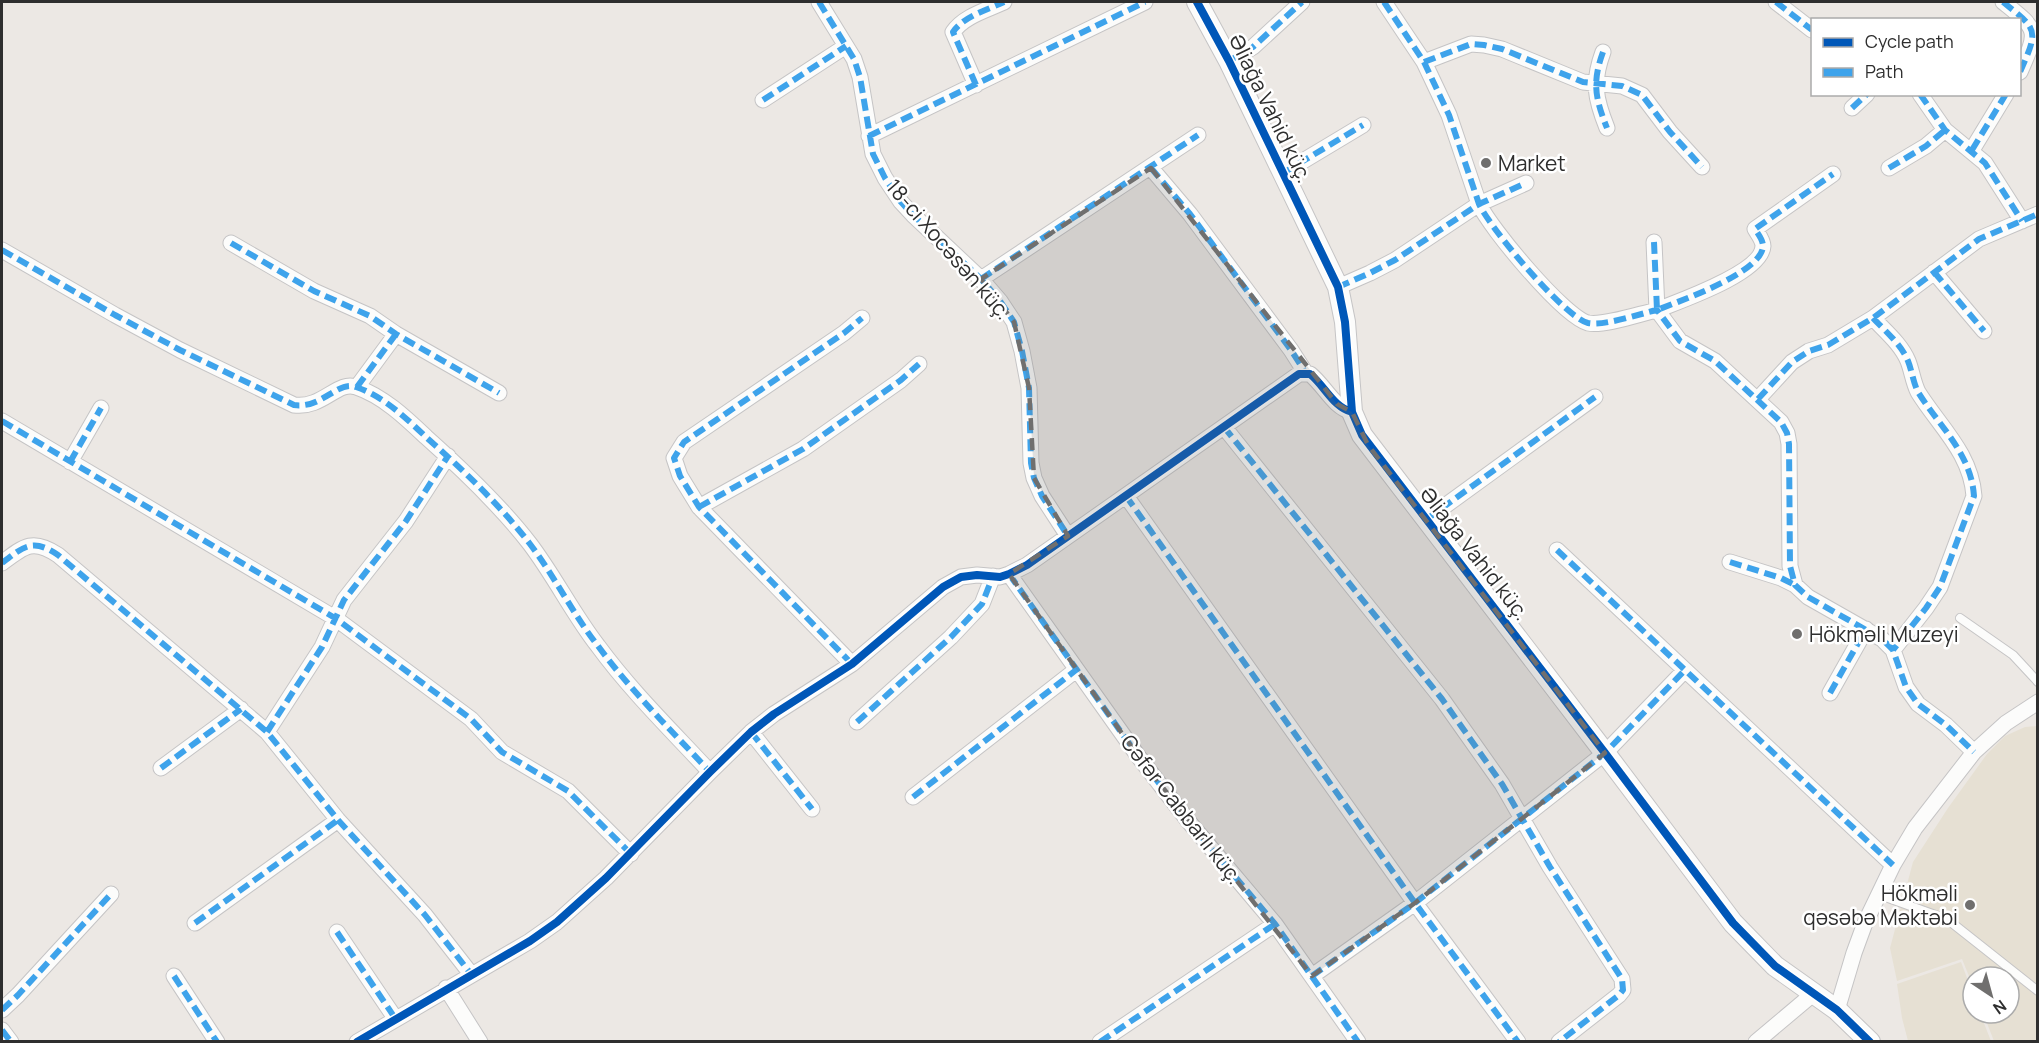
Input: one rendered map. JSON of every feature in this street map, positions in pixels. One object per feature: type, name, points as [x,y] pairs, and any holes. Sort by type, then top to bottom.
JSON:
[{"type":"street","name":"18-ci Xocəsən küç.","points":[[819,2],[854,59],[860,77],[873,154],[885,178],[901,202],[981,279],[1014,322],[1029,387],[1031,462],[1034,478],[1042,496],[1068,536]]},
{"type":"street","points":[[976,86],[953,32],[958,25],[1004,2]]},
{"type":"street","points":[[869,136],[1145,2]]},
{"type":"street","name":"Əliağa Vahid küç.","points":[[1197,2],[1229,61],[1338,286],[1346,322],[1352,412],[1368,445],[1733,923],[1775,966],[1837,1010],[1870,1041]]},
{"type":"street","points":[[1229,61],[1253,47],[1302,2]]},
{"type":"street","points":[[1384,2],[1424,62],[1449,115],[1485,217],[1499,236],[1565,309],[1580,320],[1599,323],[1657,310],[1726,281],[1741,272],[1761,253],[1763,244],[1755,229],[1833,174]]},
{"type":"street","points":[[1776,2],[1811,29]]},
{"type":"street","points":[[2003,2],[2031,24],[2037,32],[2035,42],[2021,68]]},
{"type":"street","points":[[1424,62],[1471,44],[1484,45],[1502,49],[1583,82],[1622,86],[1642,95],[1670,132],[1702,167]]},
{"type":"street","points":[[763,100],[846,46]]},
{"type":"street","points":[[1603,52],[1594,83],[1607,128]]},
{"type":"street","points":[[1852,108],[1865,96]]},
{"type":"street","points":[[1921,96],[1945,130],[1985,163],[2022,221]]},
{"type":"street","points":[[1972,150],[2005,96]]},
{"type":"street","points":[[1283,173],[1363,125]]},
{"type":"street","points":[[1889,168],[1926,146],[1945,130]]},
{"type":"street","points":[[981,279],[1198,135]]},
{"type":"street","points":[[1151,168],[1190,214],[1305,372],[1314,378],[1344,410],[1352,412]]},
{"type":"street","points":[[1338,286],[1395,260],[1479,204],[1526,183]]},
{"type":"street","points":[[1758,399],[1792,362],[1809,351],[1828,345],[1873,318],[1979,238],[2037,214]]},
{"type":"street","points":[[1654,242],[1657,310],[1680,341],[1714,361],[1758,399],[1780,422],[1787,433],[1790,566],[1795,585]]},
{"type":"street","points":[[231,243],[287,277],[370,316],[396,334],[499,393]]},
{"type":"street","points":[[2,250],[180,350],[294,405],[314,404],[344,386],[357,387],[386,403],[448,456],[502,510],[524,536],[599,648],[710,772]]},
{"type":"street","points":[[1934,272],[1984,331]]},
{"type":"street","points":[[852,664],[699,507],[680,476],[674,458],[684,442],[844,333],[862,318]]},
{"type":"street","points":[[1873,318],[1900,348],[1908,361],[1917,390],[1967,462],[1974,496],[1944,570],[1940,587],[1893,650]]},
{"type":"street","points":[[357,387],[396,334]]},
{"type":"street","points":[[699,507],[803,449],[901,381],[919,364]]},
{"type":"street","points":[[357,1041],[530,941],[556,922],[631,854],[751,732],[774,714],[852,664],[943,586],[961,577],[1009,574],[1027,565],[1293,377],[1305,372]]},
{"type":"street","points":[[1426,519],[1595,397]]},
{"type":"street","points":[[70,462],[101,408]]},
{"type":"street","points":[[2,421],[335,618],[471,719],[502,752],[568,791],[631,854]]},
{"type":"street","points":[[1224,427],[1442,699],[1502,784],[1550,867],[1622,979],[1623,990],[1619,995],[1559,1041]]},
{"type":"street","points":[[267,732],[322,647],[344,600],[406,521],[448,456]]},
{"type":"street","points":[[1126,495],[1415,903],[1518,1041]]},
{"type":"street","points":[[2,563],[29,544],[45,546],[241,709],[267,732],[338,820],[425,915],[471,974]]},
{"type":"street","points":[[1557,549],[1893,865]]},
{"type":"street","points":[[1730,562],[1781,578],[1795,585],[1808,597],[1882,639],[1893,650],[1906,687],[1918,704],[1946,725],[1974,752]]},
{"type":"street","name":"Cəfər Cabbarlı küç.","points":[[1009,574],[1157,780],[1275,924],[1358,1041]]},
{"type":"street","points":[[857,722],[951,637],[982,604],[993,576]]},
{"type":"street","points":[[1830,693],[1866,629]]},
{"type":"street","points":[[914,796],[1076,670]]},
{"type":"street","points":[[1312,976],[1415,903],[1605,753],[1685,670]]},
{"type":"street","points":[[1837,1010],[1854,952],[1877,894],[1915,828],[1974,752],[2006,723],[2037,702]]},
{"type":"street","points":[[161,768],[241,709]]},
{"type":"street","points":[[751,732],[812,809]]},
{"type":"street","points":[[195,922],[338,820]]},
{"type":"street","points":[[2,1010],[111,894]]},
{"type":"street","points":[[1100,1041],[1275,924]]},
{"type":"street","points":[[337,932],[395,1018]]},
{"type":"street","points":[[174,976],[217,1041]]},
{"type":"street","points":[[446,988],[480,1041]]},
{"type":"street","points":[[1756,1041],[1813,994]]},
{"type":"street","points":[[2,1030],[11,1041]]},
{"type":"lane","points":[[1960,618],[2013,655],[2037,682]]},
{"type":"lane","points":[[1877,894],[1952,923],[2037,991]]},
{"type":"highlighted area","points":[[1151,168],[1337,404],[1352,412],[1368,445],[1605,753],[1415,903],[1312,976],[1138,756],[1009,574],[1068,536],[1034,478],[1029,388],[1014,322],[981,279]]},
{"type":"shaded area","name":"Hökməli qəsəbə Məktəbi","points":[[2037,726],[2037,1041],[1994,1041],[1988,1025],[2021,1025],[2021,965],[1964,965],[1962,959],[1897,981],[1890,948],[1913,862],[1987,754],[2005,736],[2025,727]]},
{"type":"shaded area","points":[[1961,962],[1961,1025],[1985,1025],[1991,1041],[1908,1041],[1897,984]]},
{"type":"marked path","points":[[819,2],[854,59],[860,77],[873,154],[885,178],[913,215],[981,279],[1014,322],[1029,388],[1031,463],[1034,478],[1042,496],[1068,536]]},
{"type":"marked path","points":[[976,85],[953,32],[969,18],[1004,2]]},
{"type":"marked path","points":[[869,136],[1145,2]]},
{"type":"marked path","points":[[1229,61],[1253,47],[1302,2]]},
{"type":"marked path","points":[[1384,2],[1424,62],[1449,115],[1479,204],[1497,232],[1546,289],[1577,317],[1588,323],[1595,323],[1657,310],[1680,341],[1715,361],[1781,422],[1787,433],[1789,444],[1790,566],[1795,585],[1808,597],[1882,639],[1893,650],[1906,687],[1918,704],[1946,725],[1974,752]]},
{"type":"marked path","points":[[1776,2],[1811,29]]},
{"type":"marked path","points":[[2003,2],[2023,19],[2032,31],[2030,47],[2021,70]]},
{"type":"marked path","points":[[1424,62],[1471,44],[1484,45],[1502,49],[1583,82],[1622,86],[1642,95],[1670,132],[1702,167]]},
{"type":"marked path","points":[[763,100],[846,46]]},
{"type":"marked path","points":[[1603,52],[1597,72],[1596,90],[1607,128]]},
{"type":"marked path","points":[[1852,108],[1865,96]]},
{"type":"marked path","points":[[1921,96],[1945,130],[1985,163],[2022,221]]},
{"type":"marked path","points":[[1972,150],[2005,96]]},
{"type":"marked path","points":[[1283,173],[1363,125]]},
{"type":"marked path","points":[[1889,168],[1926,146],[1945,130]]},
{"type":"marked path","points":[[981,279],[1198,135]]},
{"type":"marked path","points":[[1151,168],[1190,214],[1305,372]]},
{"type":"marked path","points":[[1654,242],[1657,310],[1718,285],[1749,266],[1759,256],[1763,246],[1755,229],[1833,174]]},
{"type":"marked path","points":[[1338,287],[1395,260],[1479,204],[1526,183]]},
{"type":"marked path","points":[[1758,399],[1792,362],[1809,351],[1828,345],[1873,318],[1979,239],[2038,214]]},
{"type":"marked path","points":[[231,243],[314,291],[370,316],[396,334],[499,393]]},
{"type":"marked path","points":[[2,250],[180,350],[294,405],[313,403],[349,386],[366,391],[394,408],[467,475],[506,515],[530,544],[580,621],[611,663],[710,772]]},
{"type":"marked path","points":[[1934,272],[1984,331]]},
{"type":"marked path","points":[[852,664],[699,507],[680,476],[674,458],[684,442],[844,333],[862,318]]},
{"type":"marked path","points":[[1873,318],[1905,355],[1918,392],[1953,441],[1967,466],[1974,496],[1940,587],[1893,650]]},
{"type":"marked path","points":[[357,387],[396,334]]},
{"type":"marked path","points":[[699,507],[803,449],[901,380],[919,364]]},
{"type":"marked path","points":[[1427,519],[1595,397]]},
{"type":"marked path","points":[[70,462],[101,408]]},
{"type":"marked path","points":[[2,421],[335,618],[471,719],[502,752],[568,791],[631,854]]},
{"type":"marked path","points":[[1224,427],[1442,699],[1502,784],[1550,867],[1622,979],[1623,990],[1619,995],[1559,1042]]},
{"type":"marked path","points":[[267,732],[322,647],[344,600],[406,521],[448,456]]},
{"type":"marked path","points":[[1126,496],[1415,903],[1518,1042]]},
{"type":"marked path","points":[[2,563],[29,546],[42,547],[58,555],[267,732],[338,820],[425,915],[471,974]]},
{"type":"marked path","points":[[1557,550],[1893,865]]},
{"type":"marked path","points":[[1730,562],[1781,578],[1795,585]]},
{"type":"marked path","points":[[1009,574],[1138,756],[1189,822],[1275,924],[1358,1042]]},
{"type":"marked path","points":[[857,722],[951,637],[982,604],[993,576]]},
{"type":"marked path","points":[[1830,693],[1866,629]]},
{"type":"marked path","points":[[913,797],[1076,670]]},
{"type":"marked path","points":[[1312,976],[1415,903],[1605,753],[1685,670]]},
{"type":"marked path","points":[[161,768],[241,709]]},
{"type":"marked path","points":[[751,732],[812,809]]},
{"type":"marked path","points":[[195,923],[338,820]]},
{"type":"marked path","points":[[2,1010],[111,894]]},
{"type":"marked path","points":[[1100,1042],[1275,924]]},
{"type":"marked path","points":[[337,932],[395,1018]]},
{"type":"marked path","points":[[174,976],[217,1042]]},
{"type":"marked path","points":[[2,1030],[11,1042]]},
{"type":"cycle path","points":[[1197,2],[1229,61],[1338,287],[1345,322],[1352,412],[1362,435],[1733,923],[1775,966],[1837,1010],[1870,1042]]},
{"type":"cycle path","points":[[357,1042],[530,941],[557,922],[606,878],[751,732],[774,714],[852,664],[943,587],[961,577],[977,575],[1000,577],[1027,565],[1299,374],[1310,374],[1334,401],[1352,412]]},
{"type":"place","name":"Market","points":[[1486,163]]},
{"type":"place","name":"Hökməli Muzeyi","points":[[1797,634]]},
{"type":"place","name":"Hökməli qəsəbə Məktəbi","points":[[1970,905]]}]
